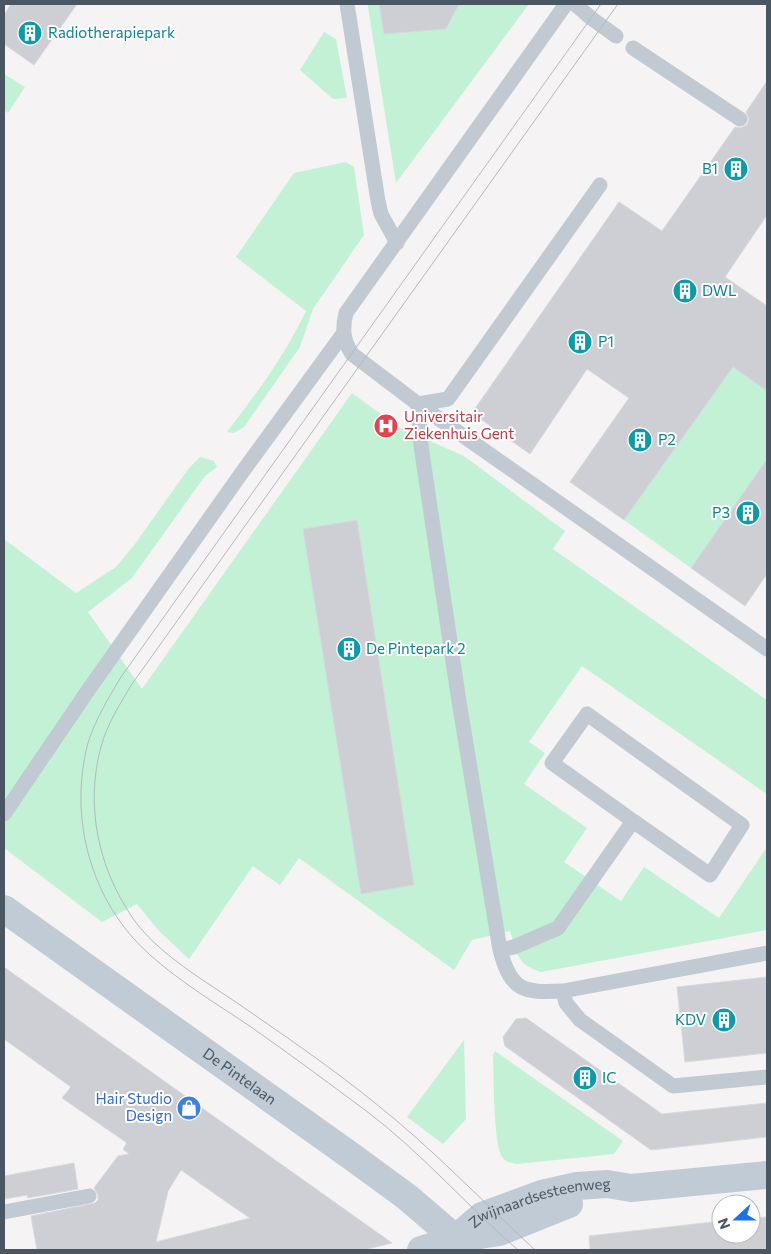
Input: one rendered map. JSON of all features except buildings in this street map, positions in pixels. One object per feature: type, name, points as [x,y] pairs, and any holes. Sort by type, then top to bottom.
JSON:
[{"type":"street","name":"De Pintelaan","points":[[4,909],[407,1197],[462,1245]]},
{"type":"street","name":"Zwijnaardsesteenweg","points":[[421,1250],[462,1245],[482,1216],[542,1194],[576,1186],[607,1184],[631,1188],[767,1175]]},
{"type":"lane","points":[[347,4],[378,200],[381,214],[397,243]]},
{"type":"lane","points":[[566,4],[346,313],[343,325],[346,345],[352,354],[418,404],[767,649]]},
{"type":"lane","points":[[575,4],[616,36]]},
{"type":"lane","points":[[633,48],[740,119]]},
{"type":"lane","points":[[418,404],[448,399],[600,185]]},
{"type":"lane","points":[[4,814],[89,689],[343,334]]},
{"type":"lane","points":[[418,404],[421,446],[456,685],[500,950],[511,980],[522,989],[541,992],[563,991],[767,953]]},
{"type":"lane","points":[[587,714],[742,825],[710,875],[633,821],[552,763],[587,714]]},
{"type":"lane","points":[[500,950],[514,947],[558,928],[633,821]]},
{"type":"lane","points":[[563,991],[566,1003],[580,1020],[673,1086],[767,1078]]},
{"type":"lane","points":[[4,1212],[89,1196]]},
{"type":"green space","points":[[368,4],[529,4],[396,183],[368,7]]},
{"type":"green space","points":[[324,32],[336,39],[347,98],[333,99],[300,70]]},
{"type":"green space","points":[[4,74],[25,87],[8,113],[4,110]]},
{"type":"green space","points":[[346,162],[354,167],[364,235],[313,309],[300,347],[244,427],[234,433],[227,432],[270,373],[306,311],[236,257],[294,173]]},
{"type":"green space","points":[[733,367],[767,391],[767,459],[691,568],[624,520]]},
{"type":"green space","points":[[352,393],[400,428],[464,456],[565,531],[553,549],[767,700],[767,794],[582,666],[529,742],[545,753],[524,784],[587,828],[564,862],[621,901],[644,867],[719,918],[767,847],[767,930],[541,972],[522,961],[516,952],[510,931],[472,940],[454,970],[299,858],[280,885],[253,866],[189,959],[159,931],[137,904],[102,922],[4,848],[4,539],[76,593],[116,567],[135,544],[189,468],[200,457],[214,461],[217,467],[205,476],[132,578],[88,612],[142,689]]},
{"type":"green space","points":[[464,1040],[466,1119],[443,1144],[407,1117]]},
{"type":"green space","points":[[495,1051],[623,1141],[614,1154],[517,1164],[504,1159],[497,1140],[493,1055]]},
{"type":"tram line","points":[[518,1250],[386,1126],[280,1047],[173,974],[149,954],[129,933],[112,910],[99,884],[89,857],[83,829],[82,771],[94,726],[121,677],[601,4]]},
{"type":"tram line","points":[[535,1250],[437,1156],[396,1120],[310,1054],[183,966],[142,930],[120,898],[103,857],[98,835],[94,791],[96,769],[107,730],[132,684],[618,4]]},
{"type":"place","name":"Radiotherapiepark","points":[[30,33]]},
{"type":"place","name":"B1","points":[[736,169]]},
{"type":"place","name":"DWL","points":[[685,291]]},
{"type":"place","name":"P1","points":[[580,342]]},
{"type":"place","name":"Universitair Ziekenhuis Gent","points":[[386,426]]},
{"type":"place","name":"P2","points":[[640,440]]},
{"type":"place","name":"P3","points":[[748,513]]},
{"type":"place","name":"De Pintepark 2","points":[[349,649]]},
{"type":"place","name":"KDV","points":[[724,1020]]},
{"type":"place","name":"IC","points":[[585,1078]]},
{"type":"place","name":"Hair Studio Design","points":[[189,1108]]}]
